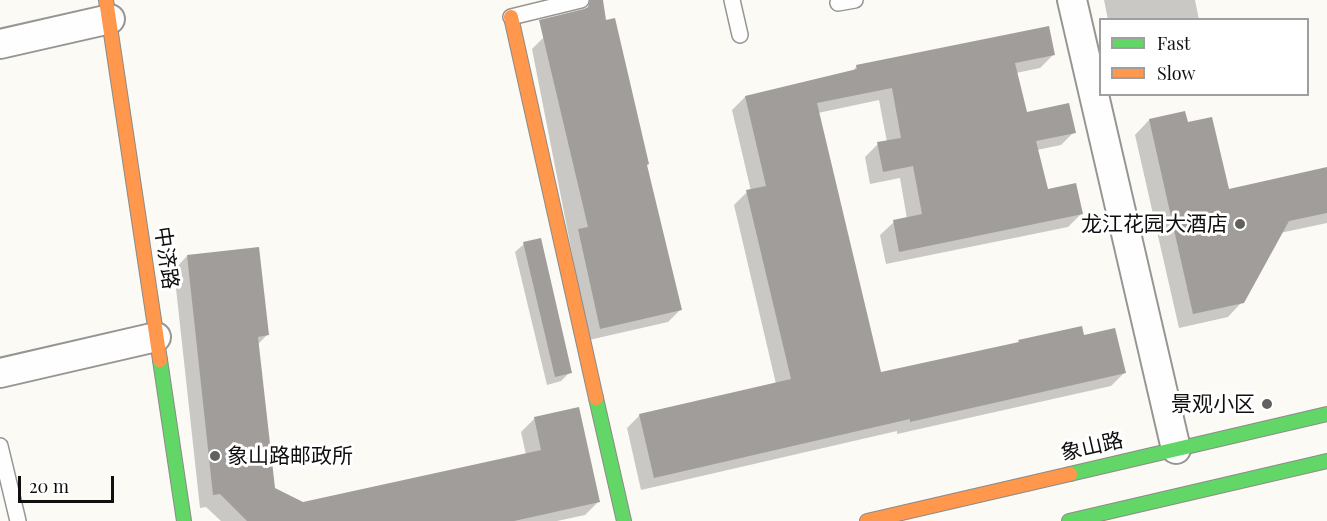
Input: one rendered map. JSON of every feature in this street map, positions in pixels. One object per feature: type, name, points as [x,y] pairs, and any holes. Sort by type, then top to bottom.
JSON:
[{"type":"street","points":[[1072,0],[1176,449]]},
{"type":"street","points":[[0,44],[108,10]]},
{"type":"street","name":"中济路","points":[[108,10],[184,521]]},
{"type":"street","points":[[511,17],[624,521]]},
{"type":"street","points":[[0,373],[156,337]]},
{"type":"street","name":"象山路","points":[[867,521],[1327,414]]},
{"type":"street","points":[[1070,521],[1327,461]]},
{"type":"lane","points":[[511,17],[581,0]]},
{"type":"lane","points":[[732,0],[740,35]]},
{"type":"lane","points":[[838,3],[855,0]]},
{"type":"lane","points":[[0,446],[18,521]]},
{"type":"building","points":[[590,0],[603,0],[606,20],[615,18],[682,310],[600,329],[578,229],[588,227],[539,20],[584,9],[588,7]]},
{"type":"building","points":[[1049,26],[1055,55],[1015,63],[1027,112],[1069,103],[1076,133],[1036,141],[1048,189],[1076,183],[1083,214],[899,252],[893,220],[922,214],[913,166],[883,172],[877,142],[901,138],[892,88],[817,103],[881,372],[1082,326],[1084,335],[1115,328],[1126,373],[910,422],[910,419],[654,478],[639,414],[791,379],[746,190],[766,186],[745,96],[857,69],[856,65]]},
{"type":"building","points":[[1185,111],[1188,122],[1212,117],[1229,189],[1327,167],[1327,213],[1289,221],[1244,303],[1193,314],[1149,119]]},
{"type":"building","points":[[541,238],[572,373],[555,377],[523,242]]},
{"type":"building","points":[[259,247],[269,335],[258,337],[275,488],[303,502],[541,450],[534,417],[579,407],[600,502],[514,521],[247,521],[220,494],[213,495],[187,255]]},
{"type":"traffic: fast","points":[[160,360],[184,521]]},
{"type":"traffic: fast","points":[[596,398],[624,521]]},
{"type":"traffic: fast","points":[[1070,474],[1327,414]]},
{"type":"traffic: fast","points":[[1069,521],[1327,461]]},
{"type":"traffic: slow","points":[[106,0],[160,360]]},
{"type":"traffic: slow","points":[[511,17],[596,398]]},
{"type":"traffic: slow","points":[[867,521],[1070,474]]},
{"type":"place","name":"龙江花园大酒店","points":[[1240,224]]},
{"type":"place","name":"景观小区","points":[[1267,404]]},
{"type":"place","name":"象山路邮政所","points":[[215,456]]}]
